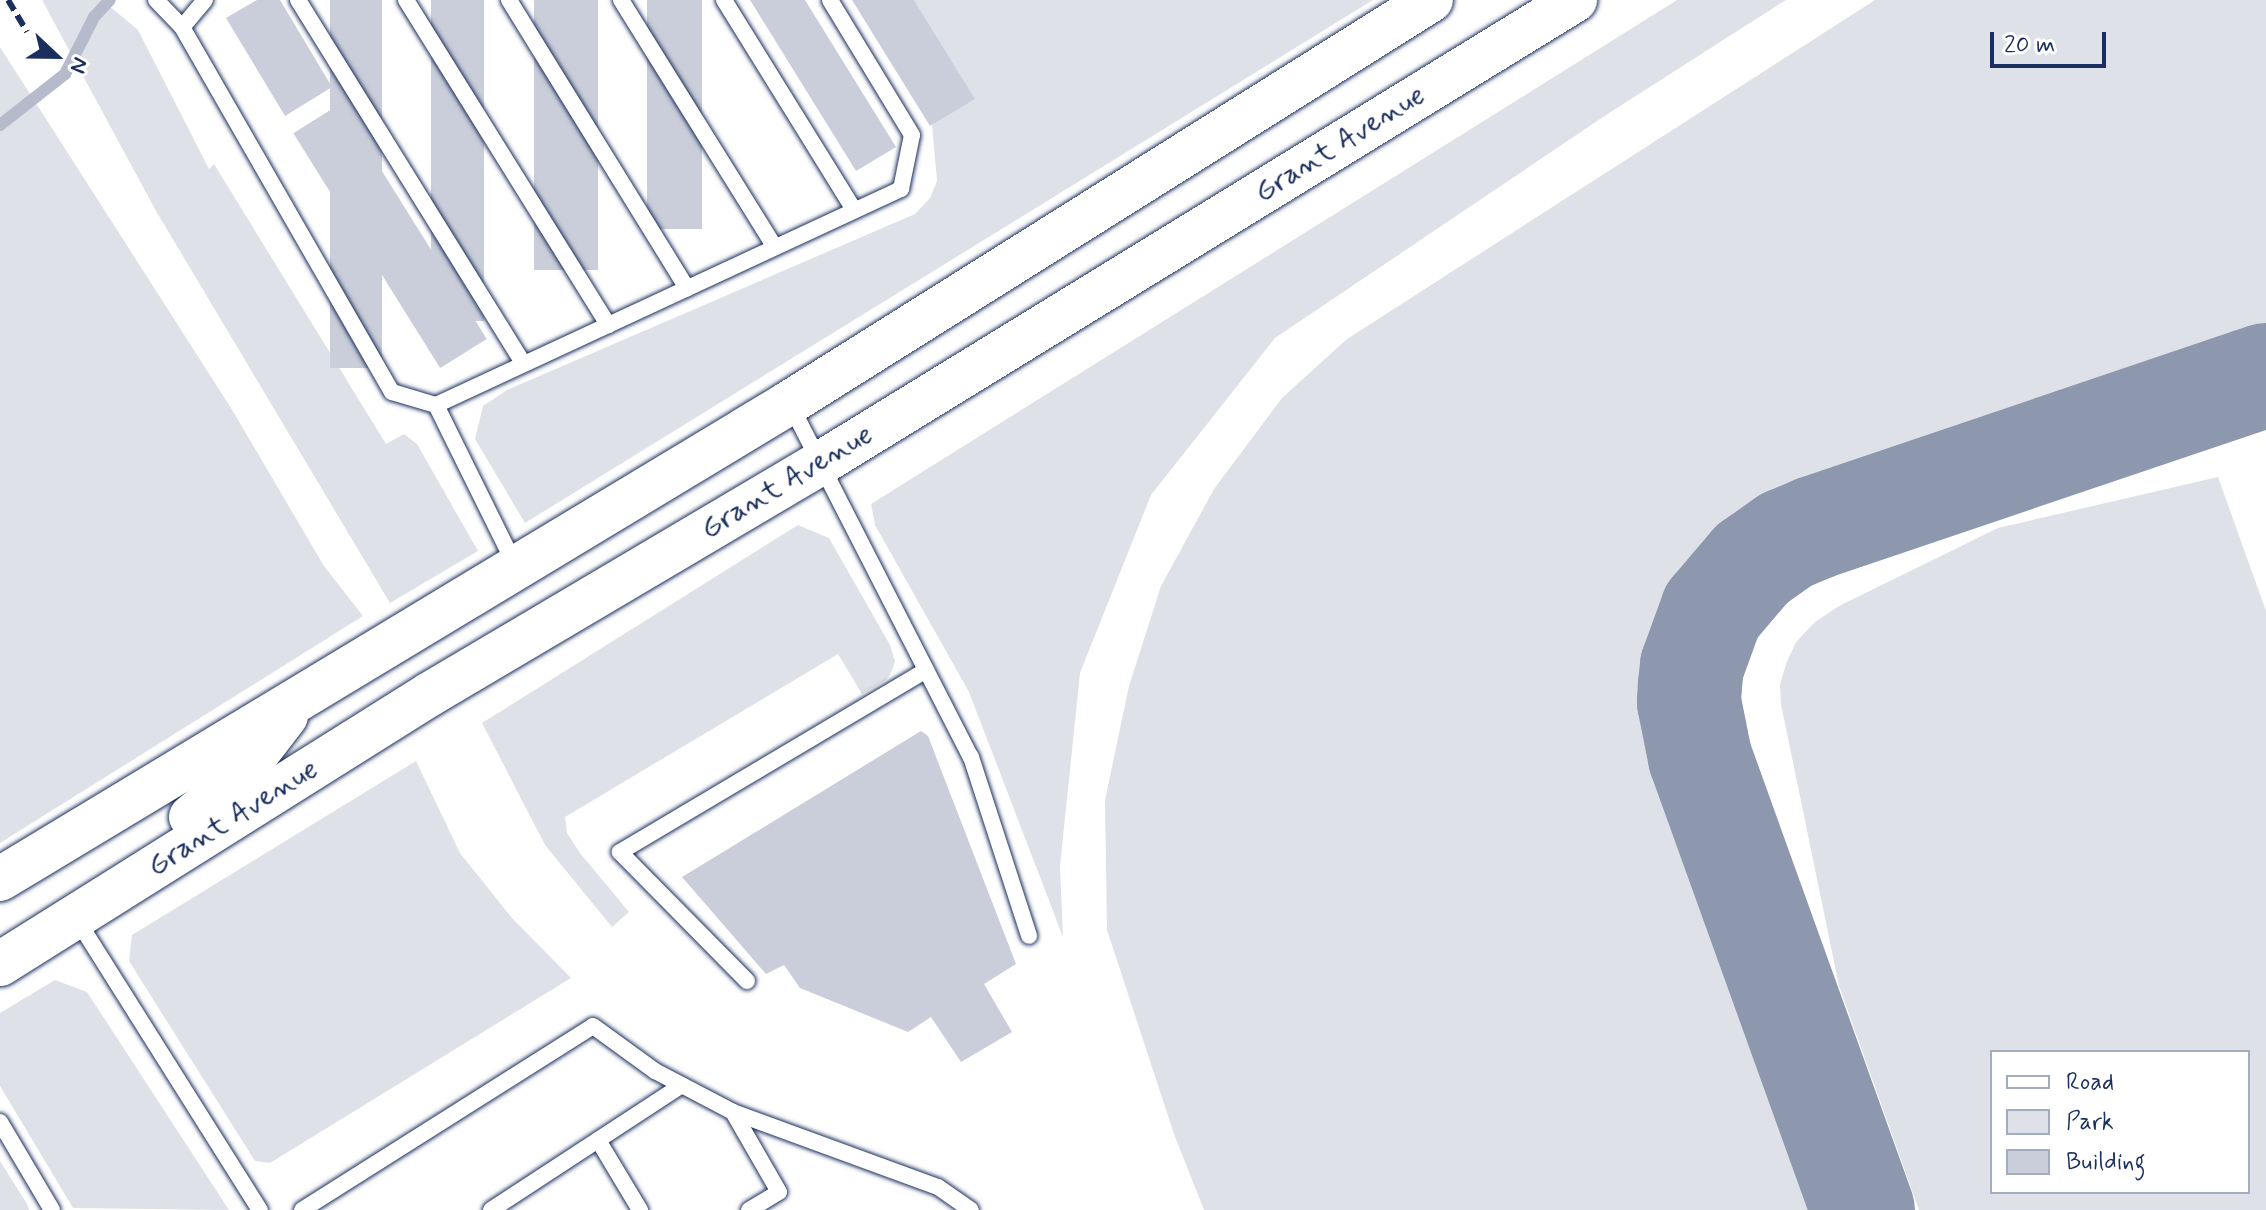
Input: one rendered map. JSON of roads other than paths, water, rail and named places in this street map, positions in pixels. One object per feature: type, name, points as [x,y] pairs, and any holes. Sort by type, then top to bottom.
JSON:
[{"type":"main road","points":[[0,879],[789,403],[1431,0]]},
{"type":"main road","name":"Grant Avenue","points":[[0,964],[430,694],[821,463],[1575,0]]},
{"type":"main road","points":[[75,916],[73,902],[81,886],[220,795],[239,777],[303,694]]},
{"type":"lane","points":[[156,0],[182,27],[392,392],[436,405],[901,189],[912,135],[830,0]]},
{"type":"lane","points":[[182,27],[205,0]]},
{"type":"lane","points":[[298,0],[524,364]]},
{"type":"lane","points":[[406,0],[608,325]]},
{"type":"lane","points":[[509,0],[687,288]]},
{"type":"lane","points":[[621,0],[775,247]]},
{"type":"lane","points":[[724,0],[854,210]]},
{"type":"lane","points":[[789,403],[971,757],[1029,936]]},
{"type":"lane","points":[[436,405],[516,567]]},
{"type":"lane","points":[[747,981],[620,852],[926,670]]},
{"type":"lane","points":[[75,916],[260,1210]]},
{"type":"lane","points":[[302,1210],[593,1026],[655,1071],[733,1112],[938,1187],[971,1210]]},
{"type":"lane","points":[[491,1210],[682,1085]]},
{"type":"lane","points":[[733,1112],[779,1192],[749,1210]]},
{"type":"lane","points":[[0,1122],[52,1210]]},
{"type":"lane","points":[[598,1140],[640,1210]]},
{"type":"waterway","points":[[0,125],[65,74],[94,17],[110,0]]},
{"type":"railway","points":[[8,0],[27,32]]}]
